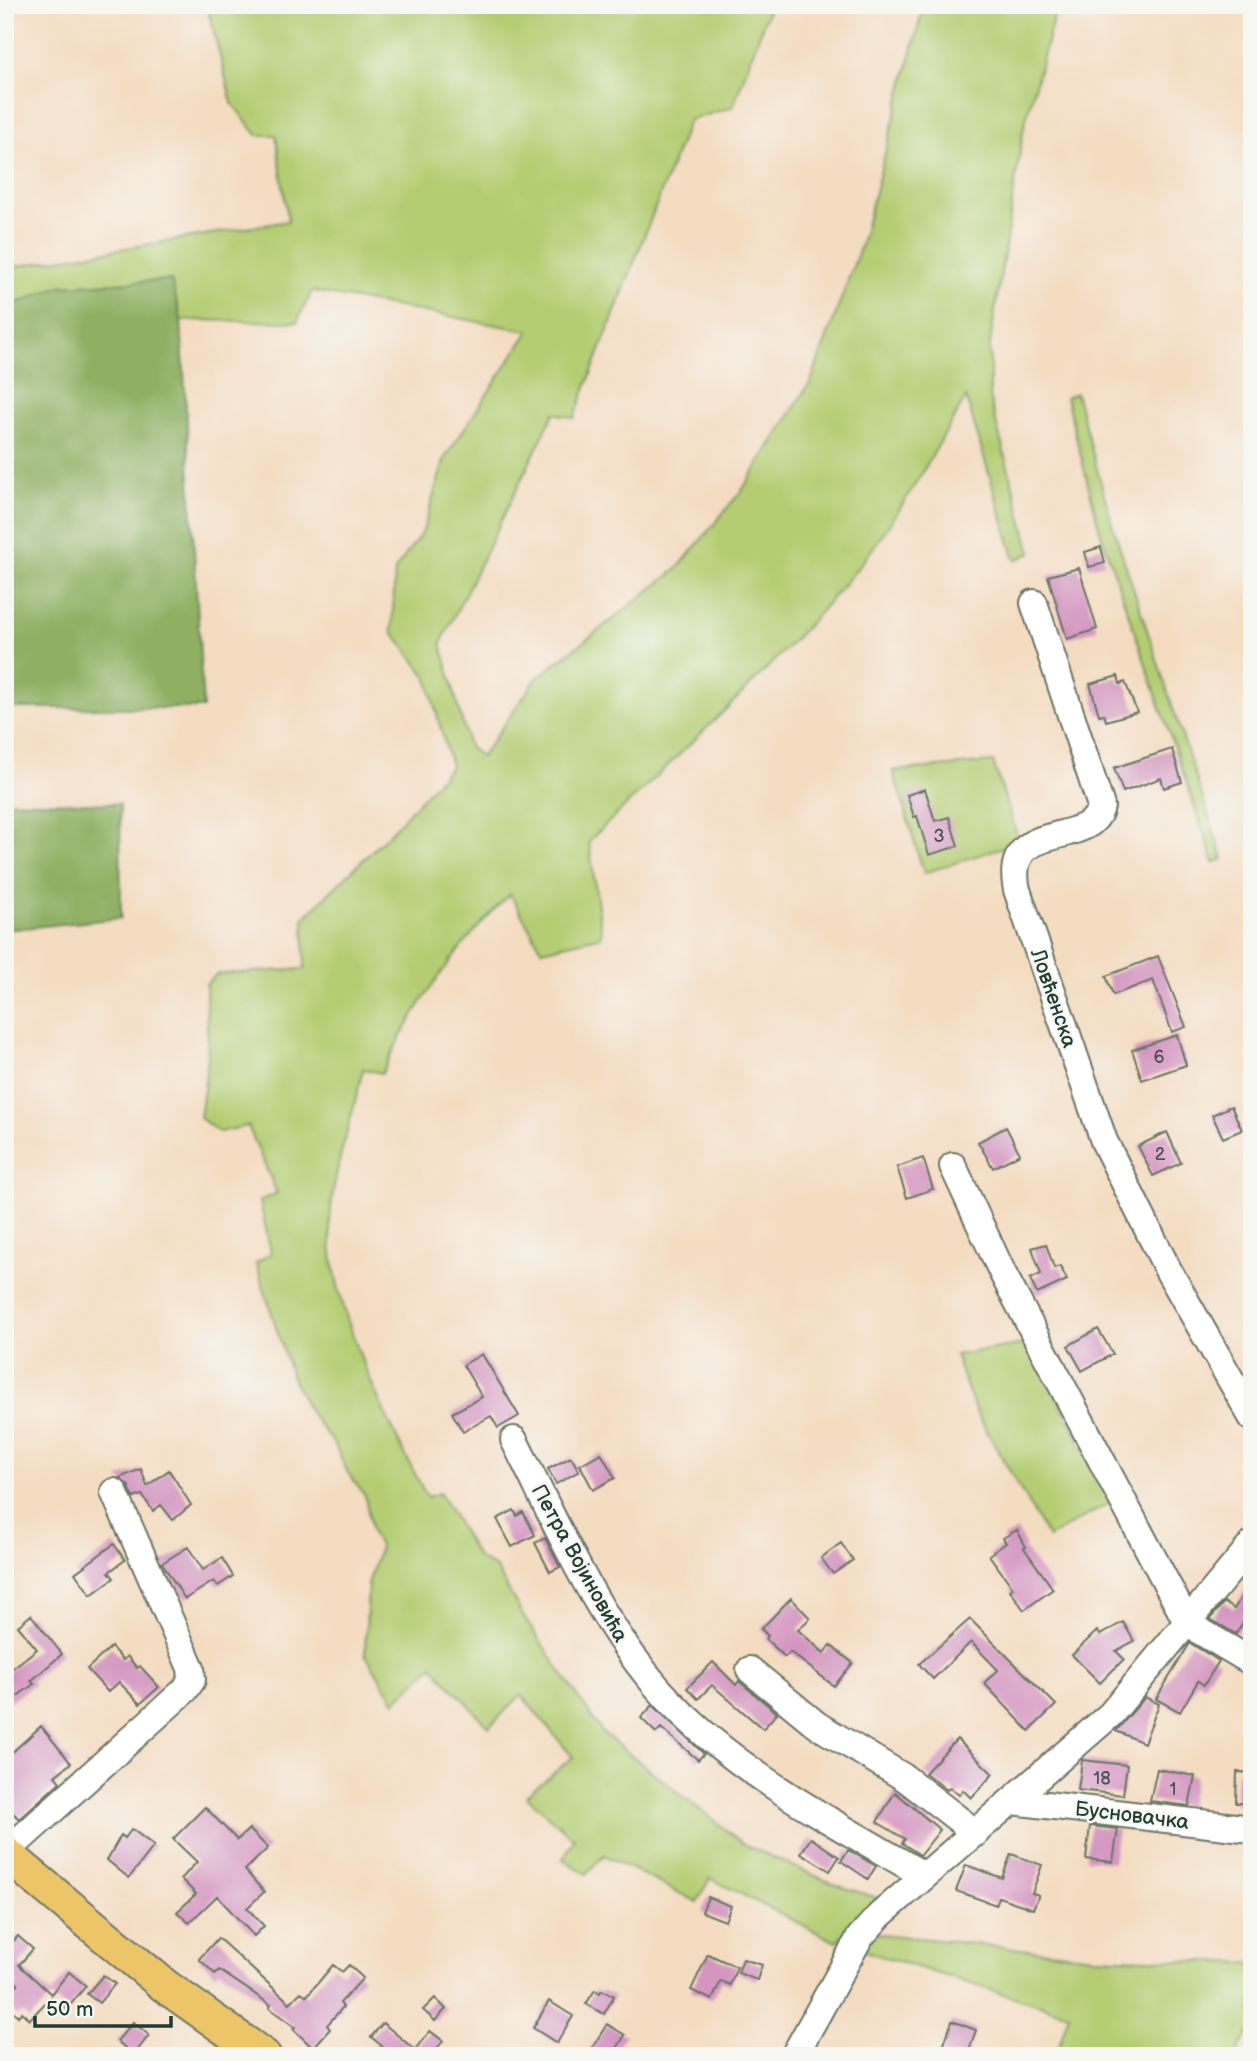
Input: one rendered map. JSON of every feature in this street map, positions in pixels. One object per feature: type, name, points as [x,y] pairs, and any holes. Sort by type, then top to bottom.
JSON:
[{"type":"main road","points":[[5,1853],[154,1978],[248,2051]]},
{"type":"street","name":"Ловћенска","points":[[1034,603],[1101,806],[1097,816],[1086,825],[1037,842],[1020,854],[1013,869],[1017,890],[1104,1141],[1174,1280],[1252,1417]]},
{"type":"street","points":[[953,1166],[1003,1274],[1188,1624],[1252,1662]]},
{"type":"street","name":"Петра Војиновића","points":[[513,1440],[612,1627],[648,1676],[692,1722],[781,1791],[925,1875]]},
{"type":"street","points":[[5,1853],[186,1690],[192,1679],[191,1668],[114,1492]]},
{"type":"street","points":[[794,2056],[860,1937],[925,1875],[1111,1714],[1252,1544]]},
{"type":"street","points":[[750,1670],[817,1725],[905,1778],[976,1833]]},
{"type":"street","name":"Бусновачка","points":[[1012,1801],[1252,1829]]},
{"type":"green space","points":[[207,5],[770,5],[733,107],[689,120],[574,418],[554,413],[441,643],[469,747],[481,757],[537,678],[677,569],[743,489],[811,381],[861,245],[924,5],[1057,5],[1024,126],[990,343],[990,400],[1031,553],[1015,560],[966,397],[893,520],[841,588],[749,686],[589,841],[602,936],[542,950],[510,894],[472,934],[438,978],[408,1024],[382,1073],[363,1069],[338,1167],[331,1207],[333,1259],[351,1329],[364,1366],[427,1497],[440,1493],[478,1558],[496,1568],[523,1616],[602,1732],[745,1845],[836,1885],[878,1898],[836,1942],[710,1878],[697,1902],[604,1855],[586,1874],[563,1859],[574,1839],[526,1796],[573,1757],[521,1695],[489,1727],[432,1666],[395,1702],[365,1654],[368,1584],[380,1547],[372,1534],[365,1496],[348,1473],[336,1447],[309,1411],[291,1375],[256,1263],[271,1253],[260,1201],[277,1193],[248,1126],[219,1132],[200,1118],[208,1059],[206,984],[217,974],[305,969],[304,918],[395,828],[451,766],[427,677],[392,631],[395,570],[423,531],[445,458],[529,331],[312,291],[297,322],[181,320],[171,280],[60,286],[5,308],[5,268],[288,221],[276,135],[257,135],[232,103]]},
{"type":"green space","points":[[171,280],[181,320],[203,708],[5,708],[5,308],[59,286]]},
{"type":"green space","points":[[1076,393],[1113,527],[1223,859],[1214,863],[1100,531],[1066,397]]},
{"type":"green space","points":[[993,762],[1017,835],[1007,846],[924,873],[893,771]]},
{"type":"green space","points":[[5,801],[120,804],[121,918],[5,930]]},
{"type":"green space","points":[[1030,1343],[1111,1502],[1048,1538],[975,1410],[955,1355]]},
{"type":"green space","points":[[872,1933],[1095,1957],[1252,1963],[1252,2033],[1249,2032],[1235,2056],[1108,2053],[1106,2056],[1056,2056],[1069,2014],[861,1950]]},
{"type":"building","points":[[1101,547],[1105,563],[1089,567],[1085,552]]},
{"type":"building","points":[[1079,568],[1097,629],[1067,639],[1048,576]]},
{"type":"building","points":[[1118,676],[1120,684],[1125,682],[1137,712],[1106,721],[1104,714],[1099,715],[1090,684]]},
{"type":"building","points":[[1172,749],[1182,782],[1164,788],[1161,778],[1123,792],[1114,768]]},
{"type":"building","points":[[925,789],[935,821],[949,817],[958,846],[929,855],[917,816],[914,817],[907,795]]},
{"type":"building","points":[[1158,956],[1186,1027],[1172,1032],[1153,980],[1113,995],[1106,976]]},
{"type":"building","points":[[1177,1035],[1186,1065],[1142,1080],[1132,1050]]},
{"type":"building","points":[[1231,1106],[1242,1130],[1223,1138],[1212,1115]]},
{"type":"building","points":[[1006,1127],[1020,1154],[993,1168],[978,1142]]},
{"type":"building","points":[[1167,1132],[1181,1163],[1153,1176],[1138,1146]]},
{"type":"building","points":[[923,1158],[933,1189],[907,1198],[897,1167]]},
{"type":"building","points":[[1046,1244],[1054,1268],[1060,1266],[1067,1280],[1037,1294],[1030,1279],[1041,1274],[1032,1248]]},
{"type":"building","points":[[1098,1329],[1113,1354],[1082,1371],[1068,1346]]},
{"type":"building","points":[[482,1354],[519,1416],[498,1428],[491,1416],[463,1432],[452,1413],[482,1397],[463,1365]]},
{"type":"building","points":[[601,1453],[615,1478],[593,1490],[580,1465]]},
{"type":"building","points":[[571,1457],[579,1471],[556,1484],[548,1469]]},
{"type":"building","points":[[141,1469],[147,1486],[169,1470],[191,1505],[173,1520],[161,1505],[153,1511],[142,1495],[134,1498],[128,1485],[119,1478]]},
{"type":"building","points":[[514,1510],[517,1516],[523,1512],[535,1535],[512,1547],[497,1519]]},
{"type":"building","points":[[1017,1530],[1026,1547],[1024,1548],[1053,1589],[1024,1610],[1010,1590],[1013,1588],[989,1555],[1006,1543],[1003,1538]]},
{"type":"building","points":[[545,1538],[560,1567],[550,1572],[535,1543]]},
{"type":"building","points":[[841,1543],[853,1560],[833,1574],[821,1558]]},
{"type":"building","points":[[114,1544],[125,1560],[109,1572],[114,1578],[91,1595],[75,1573]]},
{"type":"building","points":[[188,1547],[203,1570],[222,1558],[233,1576],[218,1586],[214,1581],[185,1599],[162,1563]]},
{"type":"building","points":[[1252,1579],[1252,1609],[1236,1634],[1210,1619],[1224,1602],[1234,1609]]},
{"type":"building","points":[[791,1598],[810,1618],[798,1630],[824,1653],[830,1645],[853,1663],[834,1686],[790,1652],[785,1657],[766,1639],[768,1636],[761,1629]]},
{"type":"building","points":[[31,1615],[62,1654],[31,1681],[34,1684],[5,1705],[5,1674],[37,1649],[18,1626]]},
{"type":"building","points":[[970,1619],[1056,1705],[1029,1731],[984,1683],[998,1670],[971,1642],[933,1679],[919,1664]]},
{"type":"building","points":[[1123,1622],[1134,1641],[1116,1651],[1124,1659],[1100,1683],[1072,1655],[1097,1631],[1100,1635]]},
{"type":"building","points":[[1190,1643],[1219,1661],[1204,1685],[1198,1681],[1180,1712],[1156,1699]]},
{"type":"building","points":[[111,1647],[123,1660],[127,1656],[137,1668],[140,1666],[159,1687],[140,1704],[119,1682],[108,1692],[87,1669]]},
{"type":"building","points":[[713,1662],[736,1685],[739,1681],[777,1713],[763,1729],[712,1685],[698,1699],[687,1688]]},
{"type":"building","points":[[1145,1697],[1159,1704],[1144,1743],[1116,1731]]},
{"type":"building","points":[[653,1705],[704,1754],[698,1760],[661,1728],[656,1733],[641,1718]]},
{"type":"building","points":[[41,1726],[71,1763],[55,1776],[60,1782],[19,1819],[5,1805],[5,1759]]},
{"type":"building","points":[[957,1739],[993,1774],[971,1798],[963,1790],[959,1795],[950,1787],[947,1790],[925,1773]]},
{"type":"building","points":[[1082,1760],[1127,1765],[1123,1795],[1078,1790]]},
{"type":"building","points":[[1157,1769],[1195,1776],[1189,1806],[1150,1801]]},
{"type":"building","points":[[1237,1772],[1252,1773],[1252,1803],[1236,1803]]},
{"type":"building","points":[[895,1792],[940,1830],[920,1855],[902,1843],[905,1839],[877,1822]]},
{"type":"building","points":[[205,1807],[237,1840],[249,1829],[268,1848],[245,1870],[264,1892],[247,1908],[264,1926],[254,1936],[217,1896],[189,1923],[177,1912],[196,1894],[181,1879],[197,1862],[173,1839]]},
{"type":"building","points":[[1090,1826],[1118,1829],[1113,1862],[1086,1859]]},
{"type":"building","points":[[132,1829],[154,1846],[129,1878],[107,1860],[121,1835],[125,1838]]},
{"type":"building","points":[[811,1838],[839,1857],[830,1871],[801,1853]]},
{"type":"building","points":[[848,1850],[876,1866],[868,1879],[841,1861]]},
{"type":"building","points":[[1011,1854],[1042,1865],[1032,1893],[1039,1895],[1033,1909],[999,1897],[996,1905],[956,1891],[966,1865],[1002,1878]]},
{"type":"building","points":[[708,1897],[731,1906],[725,1921],[702,1912]]},
{"type":"building","points":[[18,1936],[33,1949],[19,1965],[51,1994],[69,1972],[86,1986],[67,2009],[51,1997],[29,2020],[22,2012],[18,2016],[5,2004],[5,1997],[18,1984],[9,1975],[5,1980],[5,1950]]},
{"type":"building","points":[[218,1938],[290,2003],[301,1992],[307,1996],[333,1965],[342,1972],[349,1965],[363,1978],[340,2003],[343,2007],[327,2025],[330,2029],[313,2048],[293,2029],[295,2027],[269,2008],[271,2005],[219,1970],[215,1974],[199,1959]]},
{"type":"building","points":[[708,1954],[737,1967],[730,1985],[721,1981],[712,2000],[691,1990]]},
{"type":"building","points":[[743,1959],[762,1965],[757,1980],[738,1973]]},
{"type":"building","points":[[103,1975],[115,1984],[99,2003],[87,1994]]},
{"type":"building","points":[[595,1990],[600,1993],[602,1990],[614,1996],[604,2014],[586,2004]]},
{"type":"building","points":[[435,1998],[446,2009],[435,2021],[423,2010]]},
{"type":"building","points":[[549,2001],[573,2016],[557,2043],[533,2028]]},
{"type":"building","points":[[952,2021],[976,2030],[967,2056],[940,2056]]},
{"type":"building","points":[[133,2022],[149,2035],[134,2055],[117,2041]]},
{"type":"building","points":[[383,2023],[415,2050],[430,2031],[443,2041],[431,2056],[394,2056],[371,2037]]},
{"type":"building","points":[[607,2024],[625,2035],[616,2050],[609,2056],[587,2056]]}]
